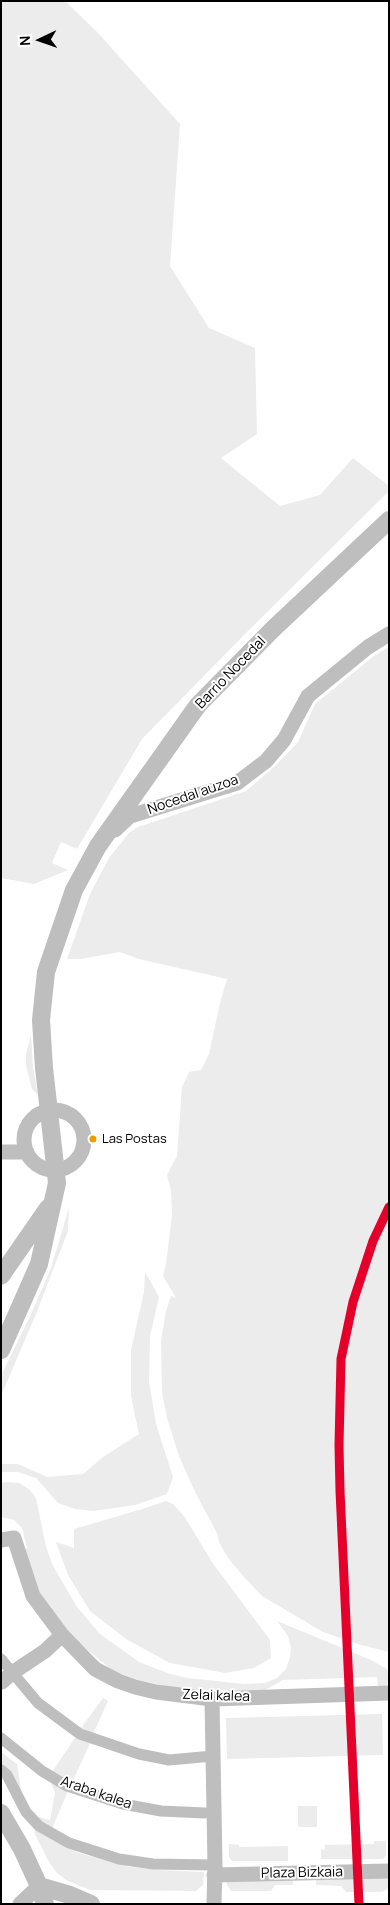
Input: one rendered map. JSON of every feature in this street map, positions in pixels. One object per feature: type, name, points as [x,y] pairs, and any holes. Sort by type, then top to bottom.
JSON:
[{"type":"street","name":"Barrio Nocedal","points":[[1,1350],[39,1264],[57,1183],[41,1020],[46,972],[74,890],[98,846],[198,705],[273,629],[389,520]]},
{"type":"street","name":"Nocedal auzoa","points":[[98,846],[130,816],[237,783],[266,761],[284,740],[308,696],[368,647],[389,634]]},
{"type":"street","points":[[49,1110],[61,1111],[76,1119],[84,1136],[84,1146],[81,1155],[66,1168],[57,1170],[39,1166],[32,1160],[24,1143],[28,1126],[41,1113],[49,1110]]},
{"type":"street","points":[[1,1152],[27,1152]]},
{"type":"street","points":[[1,1276],[53,1202]]},
{"type":"street","points":[[12,1259],[39,1264]]},
{"type":"street","name":"Zelai kalea","points":[[1,1540],[14,1538],[33,1596],[62,1635],[95,1669],[118,1681],[156,1692],[212,1699],[389,1693]]},
{"type":"street","points":[[7,1677],[45,1652],[62,1635]]},
{"type":"street","points":[[1,1658],[7,1677],[80,1734],[139,1754],[169,1760],[213,1756]]},
{"type":"street","points":[[212,1699],[214,1904]]},
{"type":"street","name":"Araba kalea","points":[[1,1738],[42,1771],[67,1786],[123,1804],[162,1811],[205,1813]]},
{"type":"street","points":[[1,1770],[6,1775],[26,1812],[39,1826],[69,1843],[119,1859],[214,1870]]},
{"type":"street","points":[[1,1813],[22,1849],[45,1904]]},
{"type":"street","name":"Plaza Bizkaia","points":[[214,1870],[389,1871]]},
{"type":"street","points":[[20,1904],[39,1886]]},
{"type":"street","points":[[39,1886],[70,1895],[91,1904]]},
{"type":"shaded area","points":[[1,1],[65,1],[98,33],[180,124],[170,266],[209,328],[255,348],[257,434],[221,458],[280,506],[320,495],[353,458],[389,486],[389,491],[142,739],[77,849],[61,842],[52,863],[68,870],[34,884],[1,878]]},
{"type":"shaded area","points":[[389,647],[389,1652],[323,1632],[262,1596],[228,1558],[219,1542],[217,1533],[195,1492],[179,1456],[167,1418],[162,1392],[161,1341],[166,1311],[171,1296],[176,1298],[163,1276],[172,1215],[171,1191],[167,1175],[177,1156],[182,1087],[189,1072],[201,1070],[209,1054],[227,979],[139,959],[120,952],[81,959],[67,959],[90,894],[109,858],[129,833],[138,827],[246,791],[273,768],[298,742],[315,704],[375,655]]},
{"type":"shaded area","points":[[31,1035],[33,1067],[38,1095],[32,1089],[26,1065],[26,1054]]},
{"type":"shaded area","points":[[69,1208],[68,1231],[36,1314],[1,1396],[1,1376],[51,1268]]},
{"type":"shaded area","points":[[145,1272],[159,1297],[150,1336],[149,1381],[156,1424],[173,1477],[167,1494],[135,1505],[94,1511],[75,1509],[58,1503],[36,1478],[18,1472],[1,1472],[1,1464],[18,1464],[47,1477],[83,1474],[103,1457],[139,1434],[131,1396],[131,1350],[144,1292]]},
{"type":"shaded area","points":[[1,1483],[19,1483],[29,1489],[36,1498],[46,1547],[53,1566],[77,1607],[100,1634],[139,1662],[170,1674],[188,1678],[244,1684],[265,1683],[277,1678],[286,1669],[290,1657],[291,1648],[288,1636],[277,1621],[371,1660],[387,1669],[389,1681],[386,1687],[378,1688],[377,1677],[283,1680],[265,1690],[228,1691],[177,1688],[138,1680],[113,1671],[77,1641],[54,1616],[37,1590],[24,1550],[27,1548],[22,1528],[14,1520],[1,1517]]},
{"type":"shaded area","points":[[166,1501],[173,1504],[184,1516],[214,1565],[270,1640],[271,1658],[254,1668],[225,1673],[170,1663],[126,1639],[90,1611],[68,1575],[56,1542],[74,1548],[74,1529]]},
{"type":"shaded area","points":[[103,1698],[108,1701],[93,1734],[81,1728]]},
{"type":"shaded area","points":[[382,1714],[383,1755],[227,1759],[226,1718]]},
{"type":"shaded area","points":[[77,1735],[90,1743],[72,1783],[52,1772]]},
{"type":"shaded area","points":[[1,1752],[17,1764],[22,1795],[1,1765]]},
{"type":"shaded area","points":[[51,1782],[68,1791],[49,1836],[65,1847],[79,1853],[129,1867],[204,1872],[203,1885],[196,1891],[90,1890],[66,1880],[57,1873],[49,1862],[34,1832],[39,1817],[50,1820],[55,1793]]},
{"type":"shaded area","points":[[298,1806],[317,1806],[317,1827],[298,1827]]},
{"type":"shaded area","points":[[374,1841],[386,1841],[386,1855],[383,1859],[321,1859],[321,1849],[325,1850],[325,1845],[374,1844]]},
{"type":"shaded area","points":[[229,1844],[239,1845],[239,1847],[288,1846],[288,1861],[232,1861],[229,1857]]},
{"type":"shaded area","points":[[389,1875],[389,1888],[382,1892],[346,1892],[341,1886],[316,1885],[316,1876]]},
{"type":"shaded area","points":[[293,1877],[293,1885],[275,1885],[271,1891],[231,1891],[227,1885],[227,1878]]},
{"type":"transit line","points":[[359,1904],[340,1491],[341,1359],[353,1302],[373,1241],[389,1207]]},
{"type":"place","name":"Las Postas","points":[[93,1139]]}]
